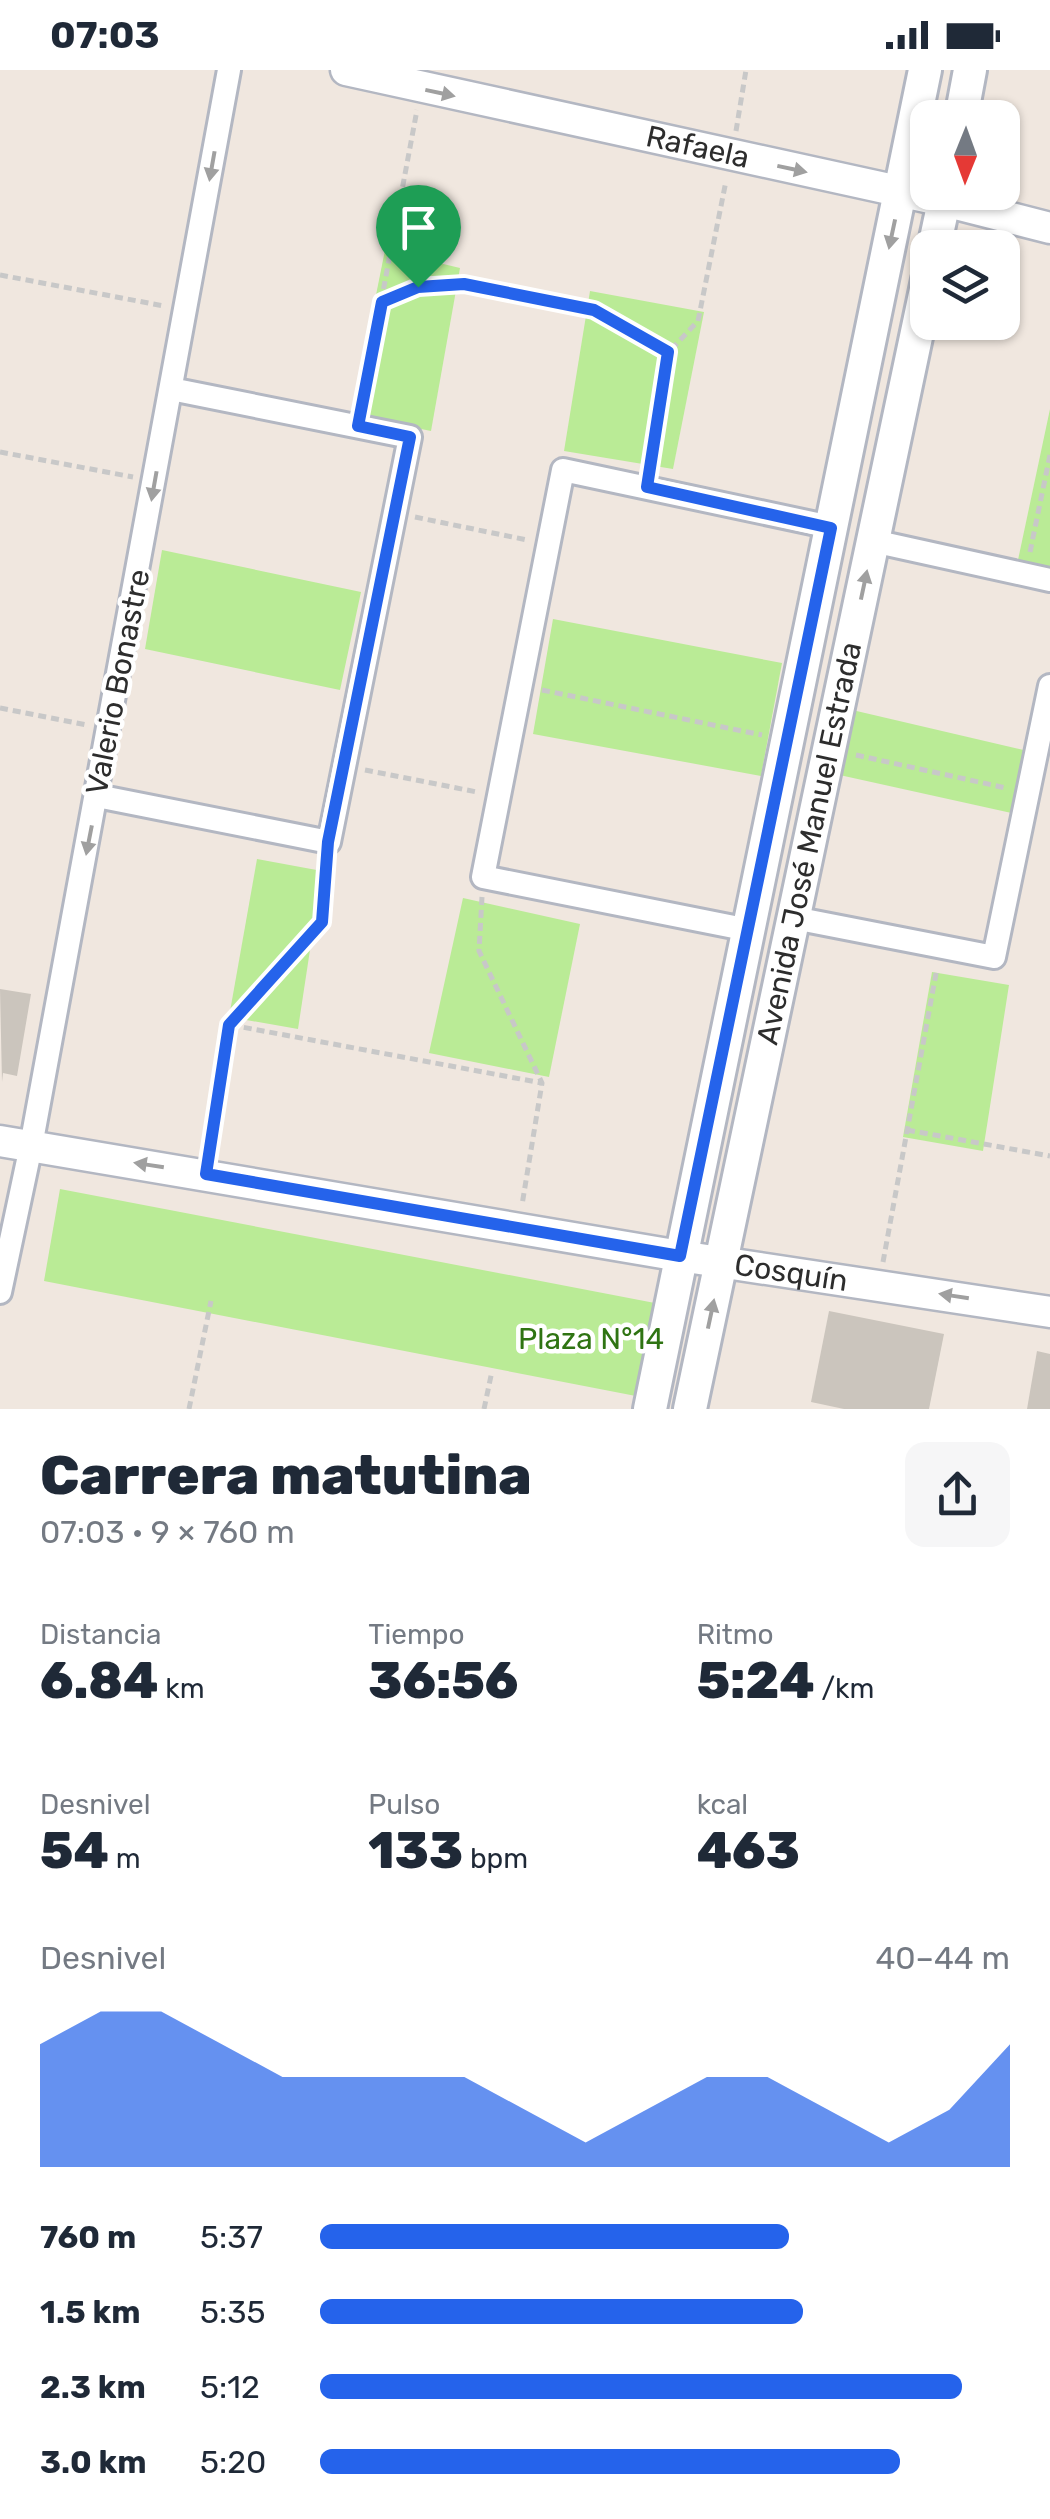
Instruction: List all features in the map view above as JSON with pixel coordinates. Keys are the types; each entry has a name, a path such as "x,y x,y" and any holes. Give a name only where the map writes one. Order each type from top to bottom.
{"main road":[{"name":"Avenida José Manuel Estrada","path":"650,1409 925,70"},
{"path":"964,100 970,70"},
{"name":"Avenida José Manuel Estrada","path":"690,1409 915,340"}],"street":[{"name":"Valerio Bonastre","path":"0,1292 97,796 229,70"},
{"name":"Rafaela","path":"346,70 910,193"},
{"name":"Rafaela","path":"989,210 1050,228"},
{"path":"97,796 328,842 410,437 171,389"},
{"path":"749,930 483,877 563,470 831,528"},
{"path":"873,540 1050,580"},
{"path":"794,918 994,957 1050,686"},
{"name":"Cosquín","path":"0,1141 680,1256 1050,1312"}],"path":[{"path":"647,487 668,352 698,321 746,70"},
{"path":"358,426 421,89"},
{"path":"0,276 187,310"},
{"path":"382,302 418,287 464,284 594,310 668,352"},
{"path":"0,452 155,482"},
{"path":"1026,574 1050,455"},
{"path":"396,512 549,545"},
{"path":"0,708 109,729"},
{"path":"344,766 500,796"},
{"path":"206,1174 229,1025 322,922 328,842"},
{"path":"483,877 480,951 542,1083 518,1228"},
{"path":"879,1284 940,947"},
{"path":"229,1025 542,1083"},
{"path":"907,1130 1050,1156"},
{"path":"190,1409 211,1301"},
{"path":"484,1409 492,1371"}],"green space":[{"path":"385,250 460,268 431,431 352,415"},
{"path":"590,291 704,312 673,469 564,451"},
{"path":"1050,409 1050,568 1018,560"},
{"path":"162,550 361,592 340,690 145,649"},
{"path":"553,619 782,663 761,776 533,734"},
{"path":"848,709 1028,751 1016,814 835,774"},
{"path":"257,859 322,871 298,1029 229,1017"},
{"path":"463,898 580,924 549,1077 429,1053"},
{"path":"932,972 1009,985 983,1151 903,1137"},
{"name":"Plaza N°14","path":"60,1189 660,1304 641,1397 44,1281"}],"building":[{"path":"0,989 31,994 17,1076 3,1073 2,1082"},
{"path":"829,1311 944,1334 929,1409 844,1409 811,1402"},
{"path":"1037,1351 1050,1354 1050,1409 1027,1409"}],"route":[{"path":"464,284 594,310 668,352 647,487 831,528 680,1256 206,1174 229,1025 322,922 328,842 410,437 358,426 382,302 418,287 464,284"}]}
